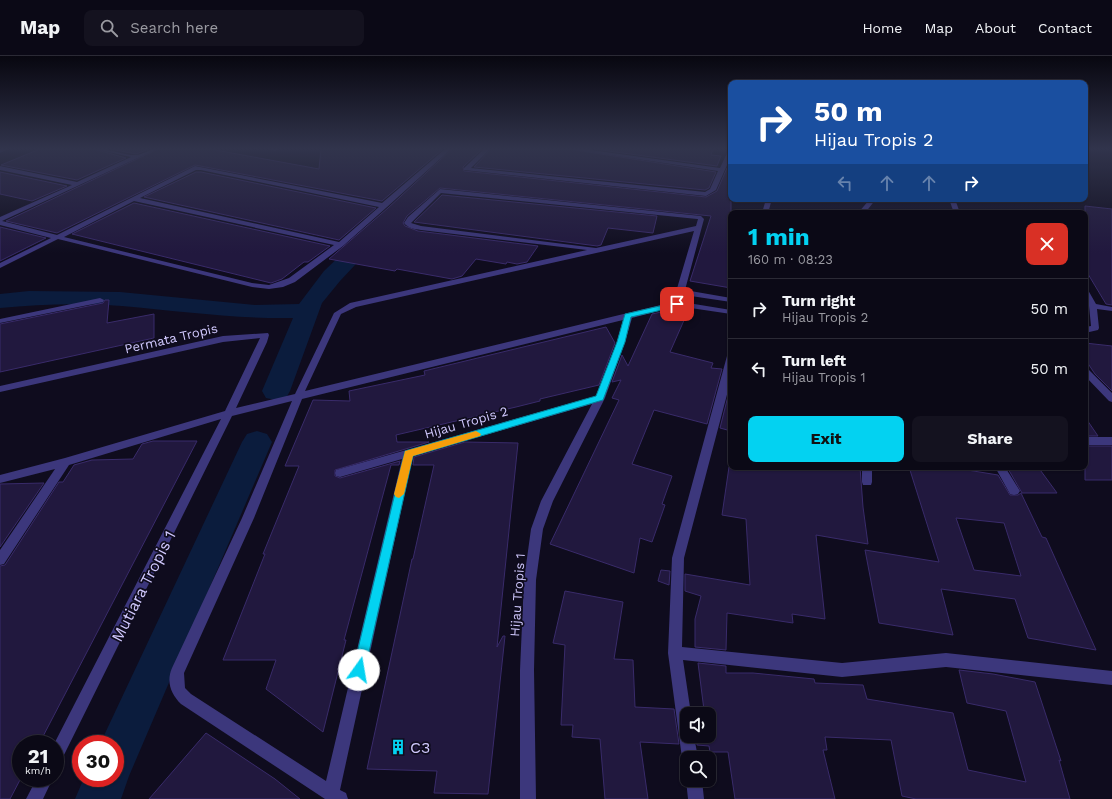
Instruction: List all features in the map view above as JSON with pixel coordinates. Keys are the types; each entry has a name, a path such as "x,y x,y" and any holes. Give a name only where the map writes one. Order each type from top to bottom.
{"street":[{"path":"0,220 78,184"},
{"path":"0,266 163,184"},
{"path":"275,184 385,206"},
{"path":"0,223 252,285 269,287 287,283 340,244 410,184"},
{"path":"607,184 706,194 714,190 717,184"},
{"path":"603,250 498,239 421,228 411,226 408,222 410,218 440,191 697,217 701,219 697,228 677,304"},
{"path":"134,199 340,244"},
{"path":"864,210 871,202"},
{"path":"408,454 335,796 186,699 178,691 178,673 248,518 299,395 338,313 353,305 697,228"},
{"path":"680,292 728,300"},
{"path":"1088,297 1094,306 1095,328 1088,329"},
{"path":"0,321 100,300"},
{"path":"0,479 65,462 230,412 677,304 728,312"},
{"path":"1094,306 1112,309"},
{"name":"Hijau Tropis 1","path":"528,799 527,670 530,580 537,529 547,501 600,398 621,342 628,316"},
{"name":"Permata Tropis","path":"0,389 223,339 265,335 264,342 230,412"},
{"path":"1088,374 1112,399"},
{"path":"683,707 675,653 678,558 728,387"},
{"name":"Hijau Tropis 2","path":"340,474 600,398"},
{"name":"Mutiara Tropis 1","path":"64,741 138,597 230,412"},
{"path":"1088,441 1112,441"},
{"path":"0,560 65,462"},
{"path":"867,470 867,482"},
{"path":"1002,470 1014,491"},
{"path":"675,653 842,670 946,660 1112,678"},
{"path":"34,799 40,787"},
{"path":"695,787 696,799"}],"building":[{"path":"0,184 56,184 67,186 32,201 0,194"},
{"path":"85,184 157,184 57,233 6,221"},
{"path":"172,184 258,184 376,208 339,240 144,197"},
{"path":"292,184 402,184 382,201"},
{"path":"414,184 582,184 706,197 717,191 720,184 728,184 728,202 731,202 731,210 728,210 728,287 690,281 711,216 440,188 407,216 403,223 405,226 418,231 538,246 527,262 517,264 507,262 506,264 476,259 462,276 452,279 397,269 395,271 329,259"},
{"path":"641,184 711,184 709,188 705,190"},
{"path":"442,195 657,216 653,233 608,228 601,245 597,246 414,222"},
{"path":"134,203 330,246 308,262 304,262 282,279 271,283 72,234"},
{"path":"1085,206 1112,209 1112,305 1106,304 1088,274 1088,210 1085,210"},
{"path":"0,227 46,238 0,261"},
{"path":"105,300 109,300 107,323 154,314 154,338 0,372 0,324 103,303"},
{"path":"679,308 689,309 670,352 713,363 711,368 722,369 707,424 654,410 632,464 672,476 662,504 665,505 652,542 640,538 634,573 550,544 619,400 612,398 621,380 612,382 622,355 628,366 652,314"},
{"path":"606,327 615,343 599,385 540,399 540,401 516,407 396,435 397,442 429,442 335,470 335,476 340,478 400,461 399,465 391,465 344,640 346,640 323,732 266,689 276,660 223,660 265,554 263,554 299,466 285,466 313,400 350,401 349,391 425,375 424,371"},
{"path":"1088,343 1112,346 1112,391 1095,374 1088,364"},
{"path":"728,396 728,430 720,428"},
{"path":"1088,421 1098,436 1088,436"},
{"path":"153,441 197,441 44,735 12,735 12,787 16,787 10,799 0,799 0,566 5,565 59,482 63,482 74,465 92,460 133,459 142,444"},
{"path":"465,442 518,443 497,647 503,636 505,636 488,794 434,793 437,771 367,769 412,559 434,465 413,465 414,457"},
{"path":"1088,446 1112,446 1112,480 1085,480 1085,470 1088,470"},
{"path":"729,470 860,470 868,544 816,535 825,619 792,614 793,623 727,613 726,650 695,647 695,619 701,596 685,591 685,574 750,585 746,519 722,515"},
{"path":"910,470 967,470 998,475 1010,495 1018,495 1021,493 1042,537 1046,538 1096,650 1028,638 1015,599 941,589 953,635 879,623 865,550 939,562","holes":["956,518 1004,523 1021,576 974,570"]},
{"path":"1009,470 1040,470 1057,493 1022,493"},
{"path":"44,483 0,547 0,484"},
{"path":"661,570 670,571 669,585 658,581"},
{"path":"565,591 623,602 614,659 633,660 635,707 674,709 679,744 640,742 648,799 605,799 600,739 572,737 573,725 561,725 565,645 553,643"},
{"path":"698,663 726,666 726,673 753,673 814,679 815,683 863,685 867,699 953,713 968,770 1026,782 1006,711 967,703 959,670 993,674 1035,682 1061,761 1059,760 1070,799 916,799 902,796 891,740 825,737 827,750 823,750 835,799 735,799 728,752 710,751 709,746 697,745 697,743 716,743 716,707 704,707"},
{"path":"206,733 275,779 300,799 149,799"}],"waterway":[{"path":"276,391 311,302 332,276 374,234"},
{"path":"0,301 29,298 120,299 255,312 307,311"},
{"path":"124,740 257,442"},
{"path":"98,799 103,787"}],"slow traffic":[{"path":"399,494 408,454 476,434"}],"place":[{"name":"C3","path":"398,747"}],"route":[{"path":"359,670 408,454 600,398 621,342 628,316 677,304"}]}
